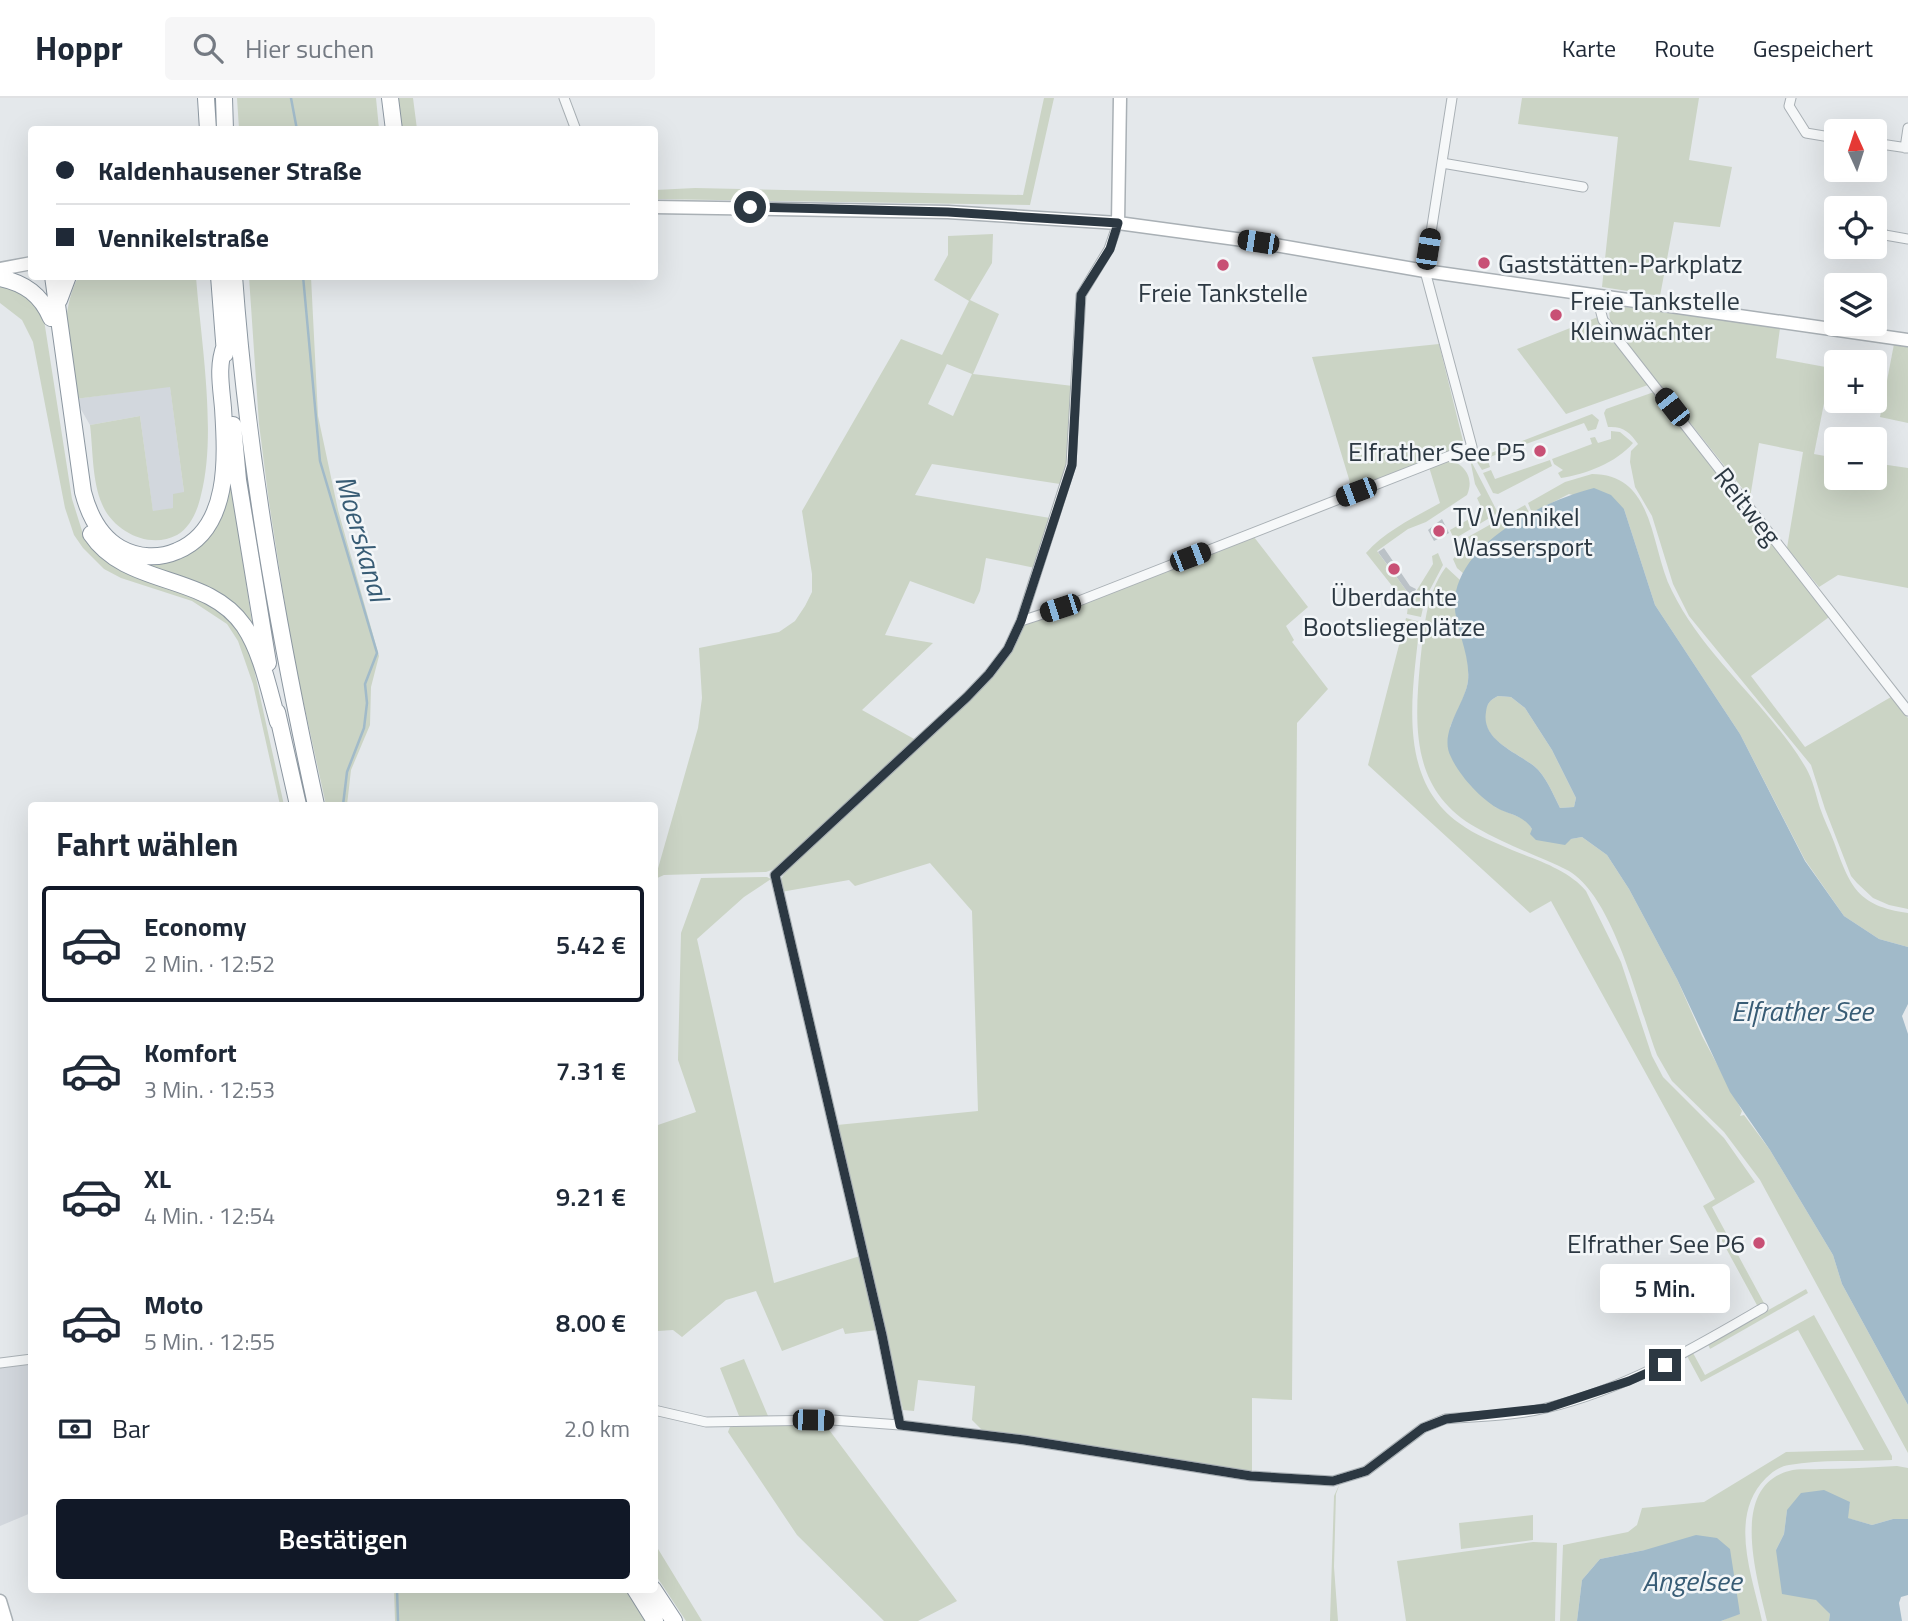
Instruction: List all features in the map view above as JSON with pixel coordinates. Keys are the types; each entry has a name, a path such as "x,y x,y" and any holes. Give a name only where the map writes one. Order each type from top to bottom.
{"highway":[{"path":"206,98 208,126"},
{"path":"225,98 225,126"},
{"path":"383,98 386,126"},
{"path":"390,98 394,126"},
{"path":"0,278 29,289 54,312"},
{"path":"45,280 54,312 85,501 103,534 117,546 135,554 164,555 184,549 200,536 214,515 224,464 218,362 225,345"},
{"path":"53,280 54,312 78,499 90,532 105,552 117,560 210,596 236,616 252,640 278,722 297,802"},
{"path":"54,312 66,280"},
{"path":"219,280 239,480 278,722"},
{"path":"234,280 257,496 287,671 315,802"},
{"path":"638,1593 655,1621"},
{"path":"656,1593 674,1621"}],"main road":[{"path":"1118,223 1120,98"},
{"path":"658,207 948,212 1118,223 1258,242 1425,271 1908,340"},
{"path":"0,269 28,263"},
{"path":"0,1601 6,1621"}],"street":[{"path":"564,98 574,126"},
{"path":"1021,621 1472,447 1425,271 1452,98"},
{"path":"1791,98 1789,106 1806,133 1824,136"},
{"path":"1887,145 1907,148 1908,128"},
{"path":"1441,163 1583,187"},
{"path":"900,1425 885,1347 775,875 989,674 1008,649 1021,621 1072,465 1081,295 1110,249 1118,223"},
{"path":"1887,235 1908,239"},
{"name":"Reitweg","path":"1600,296 1599,305 1603,320 1908,711"},
{"path":"658,1411 706,1422 832,1420 900,1425 1024,1440 1251,1476 1335,1481 1376,1465 1433,1422 1547,1408 1616,1386 1665,1365 1763,1308"},
{"path":"0,1363 28,1360"}],"shaded area":[{"path":"170,386 184,492 174,508 153,512 140,416 90,425 75,399"},
{"path":"28,1361 28,1514 0,1526 0,1366"}],"green space":[{"path":"237,98 376,98 379,126 239,126"},
{"path":"395,98 413,98 417,126 398,126"},
{"path":"1044,98 1054,98 1030,205 658,199 658,190 695,188 1023,195"},
{"path":"1522,98 1699,98 1689,160 1732,167 1720,227 1674,222 1660,296 1602,287 1618,137 1518,124"},
{"path":"993,234 992,263 970,300 999,314 973,374 1073,386 1069,461 1060,484 932,464 915,495 1050,518 1035,568 986,558 980,591 974,604 910,581 885,635 933,643 862,710 916,740 777,868 766,872 664,875 658,878 658,868 698,728 702,698 699,648 779,632 795,621 805,606 812,592 812,574 802,511 901,339 942,355 969,301 934,280 948,255 948,236","holes":["947,364 972,374 953,416 928,404"]},
{"path":"77,280 196,280 208,416 206,471 200,500 193,517 177,535 155,540 133,535 114,522 102,504 96,485 90,425 140,416 153,511 173,508 173,494 184,492 170,387 75,399 66,337 72,293"},
{"path":"249,280 311,280 318,416 338,510 379,656 371,687 370,725 351,770 347,802 325,802 292,650 259,424"},
{"path":"0,285 26,297 44,320 72,499 83,534 96,552 115,567 217,608 242,635 252,660 283,802 279,802 253,684 238,641 227,624 192,601 121,578 104,569 74,535 65,508 33,342 22,320 0,303"},
{"path":"1618,306 1780,328 1776,358 1824,367 1824,403 1814,454 1824,456 1824,490 1887,490 1887,465 1908,468 1908,588 1838,575 1819,587 1787,548 1803,452 1759,443 1750,498 1610,322 1609,311"},
{"path":"1598,317 1648,385 1566,414 1517,349"},
{"path":"1439,344 1464,445 1352,489 1312,357"},
{"path":"1894,344 1908,347 1908,423 1880,417 1881,413 1887,413 1887,380"},
{"path":"1654,392 1829,617 1751,676 1805,747 1891,697 1908,718 1908,909 1873,898 1851,876 1811,765 1689,616 1673,584 1652,516 1635,487 1630,462 1631,451 1638,444 1626,431 1608,427 1604,413 1606,409"},
{"path":"1592,414 1599,420 1596,429 1588,431 1584,423 1487,458 1490,467 1482,470 1475,459"},
{"path":"1611,431 1620,432 1633,443 1600,466 1561,478 1558,473 1563,470 1554,464 1552,459 1592,444 1590,438 1595,437 1598,443 1611,439"},
{"path":"1446,459 1463,467 1469,477 1467,495 1426,522 1408,529 1377,551 1412,598 1433,564 1432,556 1438,553 1443,565 1425,599 1421,617 1407,614 1408,606 1366,553 1391,531 1440,503 1429,467"},
{"path":"1470,459 1498,513 1454,539 1450,530 1483,511 1477,498 1481,495 1475,484"},
{"path":"1550,460 1552,466 1498,494 1493,493 1483,473 1491,470 1495,479"},
{"path":"228,461 254,636 243,619 131,565 129,556 200,540"},
{"path":"1592,474 1613,477 1628,486 1640,500 1648,517 1665,574 1686,615 1719,660 1774,723 1806,768 1851,882 1866,899 1877,905 1908,913 1908,947 1879,939 1844,916 1805,860 1740,734 1655,605 1624,509 1569,494 1532,513 1528,503 1565,482"},
{"path":"1525,505 1530,514 1493,540 1464,574 1457,568 1453,559 1470,541 1468,537"},
{"path":"1254,537 1308,607 1286,626 1294,640 1292,642 1328,689 1297,723 1292,1400 1252,1398 1252,1472 982,1430 972,1420 975,1386 918,1380 914,1411 903,1410 837,1125 978,1111 972,911 930,863 855,886 849,880 781,892 781,879 789,866 992,677 1023,623"},
{"path":"1446,567 1460,580 1457,607 1468,668 1465,693 1450,727 1495,807 1526,820 1532,829 1571,839 1582,837 1607,855 1629,889 1742,1111 1740,1116 1744,1115 1770,1150 1833,1255 1842,1284 1908,1405 1908,1453 1760,1180 1724,1132 1672,1081 1657,1055 1612,928 1585,885 1569,871 1477,828 1456,813 1440,796 1429,777 1418,735 1418,688 1424,626 1434,589"},
{"path":"1406,618 1420,622 1412,703 1417,757 1425,782 1439,804 1459,823 1478,835 1562,871 1586,891 1621,962 1652,1056 1663,1077 1724,1138 1755,1182 1712,1207 1764,1303 1758,1307 1703,1206 1715,1199 1551,901 1530,913 1368,765"},
{"path":"1498,696 1511,697 1525,708 1552,750 1576,798 1574,807 1560,808 1538,770 1501,744 1488,730 1485,712 1489,702"},
{"path":"701,878 771,879 744,897 697,939 774,1283 860,1256 877,1330 845,1334 843,1328 782,1351 756,1291 726,1300 682,1337 673,1330 658,1331 658,1125 696,1112 678,1060 681,933"},
{"path":"1806,1289 1808,1293 1710,1349 1708,1344"},
{"path":"1814,1315 1892,1460 1802,1463 1780,1468 1766,1478 1755,1493 1745,1528 1749,1566 1762,1621 1721,1621 1740,1613 1645,1550 1600,1559 1582,1580 1577,1621 1560,1621 1563,1545 1628,1532 1637,1525 1642,1508 1704,1502 1786,1452 1864,1450 1798,1330 1701,1382 1687,1356 1693,1353 1705,1375"},
{"path":"744,1359 768,1416 739,1416 720,1368"},
{"path":"824,1423 957,1601 918,1621 884,1621 797,1535 728,1432 731,1424"},
{"path":"1897,1466 1908,1468 1908,1519 1893,1519 1872,1525 1847,1518 1850,1502 1787,1510 1784,1534 1776,1550 1830,1614 1829,1621 1767,1621 1758,1583 1752,1537 1753,1515 1759,1495 1770,1480 1797,1470"},
{"path":"1340,1483 1336,1494 1334,1567 1338,1621 1330,1621 1334,1496"},
{"path":"1533,1515 1533,1540 1461,1549 1459,1523"},
{"path":"1533,1542 1557,1543 1555,1621 1406,1621 1397,1561"},
{"path":"658,1549 702,1621 686,1621 658,1579"},
{"path":"394,1593 630,1593 648,1621 395,1621"}],"water":[{"name":"Elfrather See","path":"1594,488 1611,495 1624,509 1655,605 1740,734 1805,861 1844,916 1879,939 1908,947 1908,1004 1902,1016 1908,1034 1908,1405 1842,1284 1833,1255 1770,1150 1730,1092 1677,979 1629,889 1607,855 1582,837 1571,839 1565,845 1536,840 1530,834 1532,829 1525,821 1490,804 1477,792 1451,757 1448,748 1450,728 1468,681 1467,659 1455,608 1461,577 1473,558 1489,541 1509,526 1574,494","holes":["1498,696 1511,697 1525,708 1552,750 1576,798 1574,807 1560,808 1538,770 1501,744 1489,730 1486,722 1489,702"]},
{"path":"1824,1490 1850,1502 1848,1518 1872,1525 1893,1519 1908,1519 1908,1595 1901,1597 1899,1603 1902,1621 1829,1621 1830,1614 1816,1600 1782,1594 1776,1550 1784,1534 1787,1510 1801,1493"},
{"name":"Angelsee","path":"1696,1535 1717,1538 1730,1549 1740,1614 1721,1621 1577,1621 1582,1580 1600,1559 1645,1550"}],"building":[{"name":"TV Vennikel Wassersport","path":"1442,519 1449,533 1434,541 1428,530"},
{"name":"Überdachte Bootsliegeplätze","path":"1384,548 1410,586 1416,589 1412,598 1378,552"}],"waterway":[{"name":"Moerskanal","path":"291,98 296,126"},
{"name":"Moerskanal","path":"303,280 320,461 377,653 365,684 367,703 364,728 347,772 343,802"},
{"name":"Moerskanal","path":"397,1593 398,1621"}],"place":[{"name":"Gaststätten-Parkplatz","path":"1484,263"},
{"name":"Freie Tankstelle","path":"1223,265"},
{"name":"Freie Tankstelle Kleinwächter","path":"1556,315"},
{"name":"Elfrather See P5","path":"1540,451"},
{"name":"TV Vennikel Wassersport","path":"1439,531"},
{"name":"Überdachte Bootsliegeplätze","path":"1394,569"},
{"name":"Elfrather See P6","path":"1759,1243"}],"route":[{"path":"750,207 948,212 1118,223 1110,249 1081,295 1072,465 1021,621 1008,649 967,697 775,875 882,1335 900,1425 1024,1440 1251,1476 1333,1481 1366,1471 1433,1422 1547,1408 1629,1381 1665,1365"}]}
